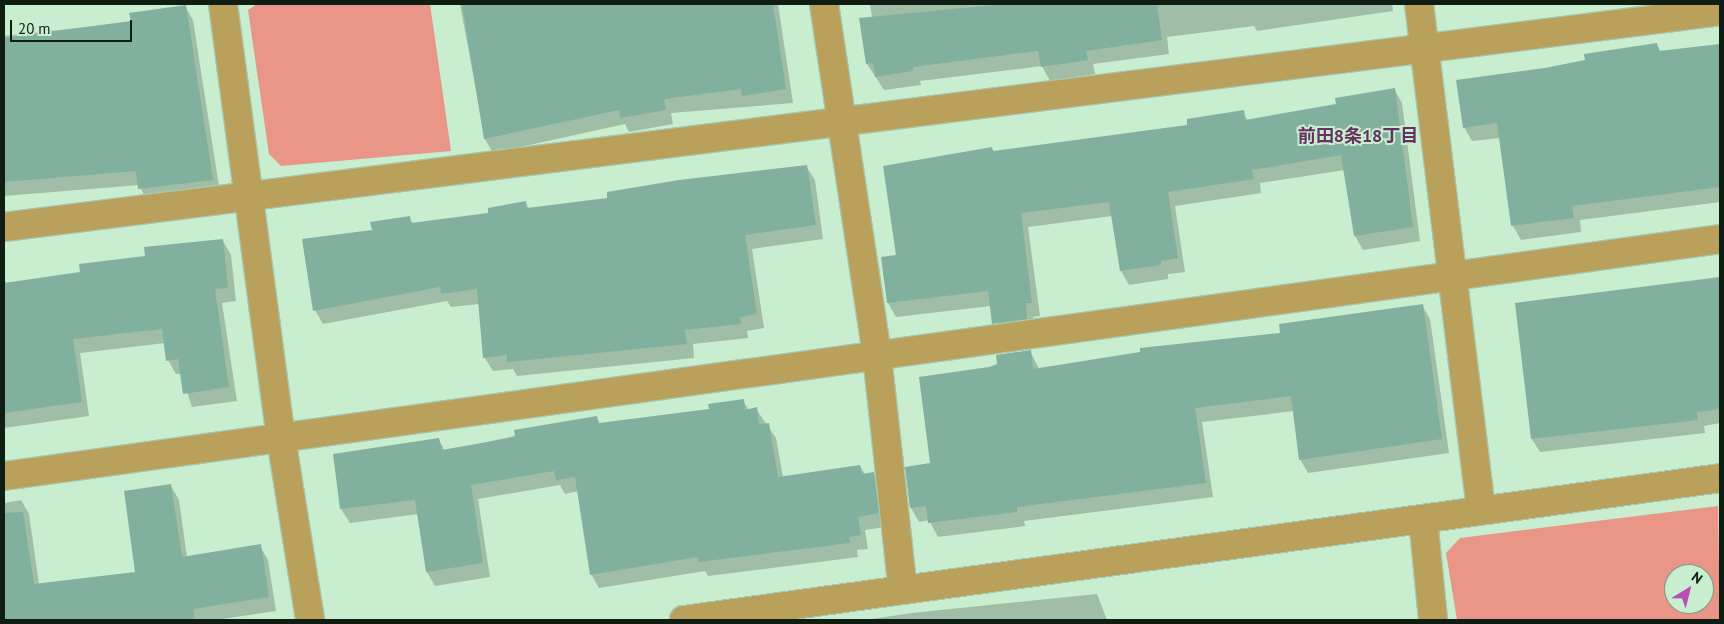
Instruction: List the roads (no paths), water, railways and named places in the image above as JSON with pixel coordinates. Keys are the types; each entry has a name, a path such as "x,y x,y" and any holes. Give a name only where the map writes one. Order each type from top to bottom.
{"street":[{"path":"223,4 281,438 310,620"},
{"path":"824,4 840,122 877,356 903,590"},
{"path":"1419,4 1454,277 1481,510"},
{"path":"4,227 1720,11"},
{"path":"4,476 1720,240"},
{"path":"684,620 1720,478"},
{"path":"1424,519 1434,620"}],"district":[{"name":"前田8条18丁目","path":"1358,136"}]}
